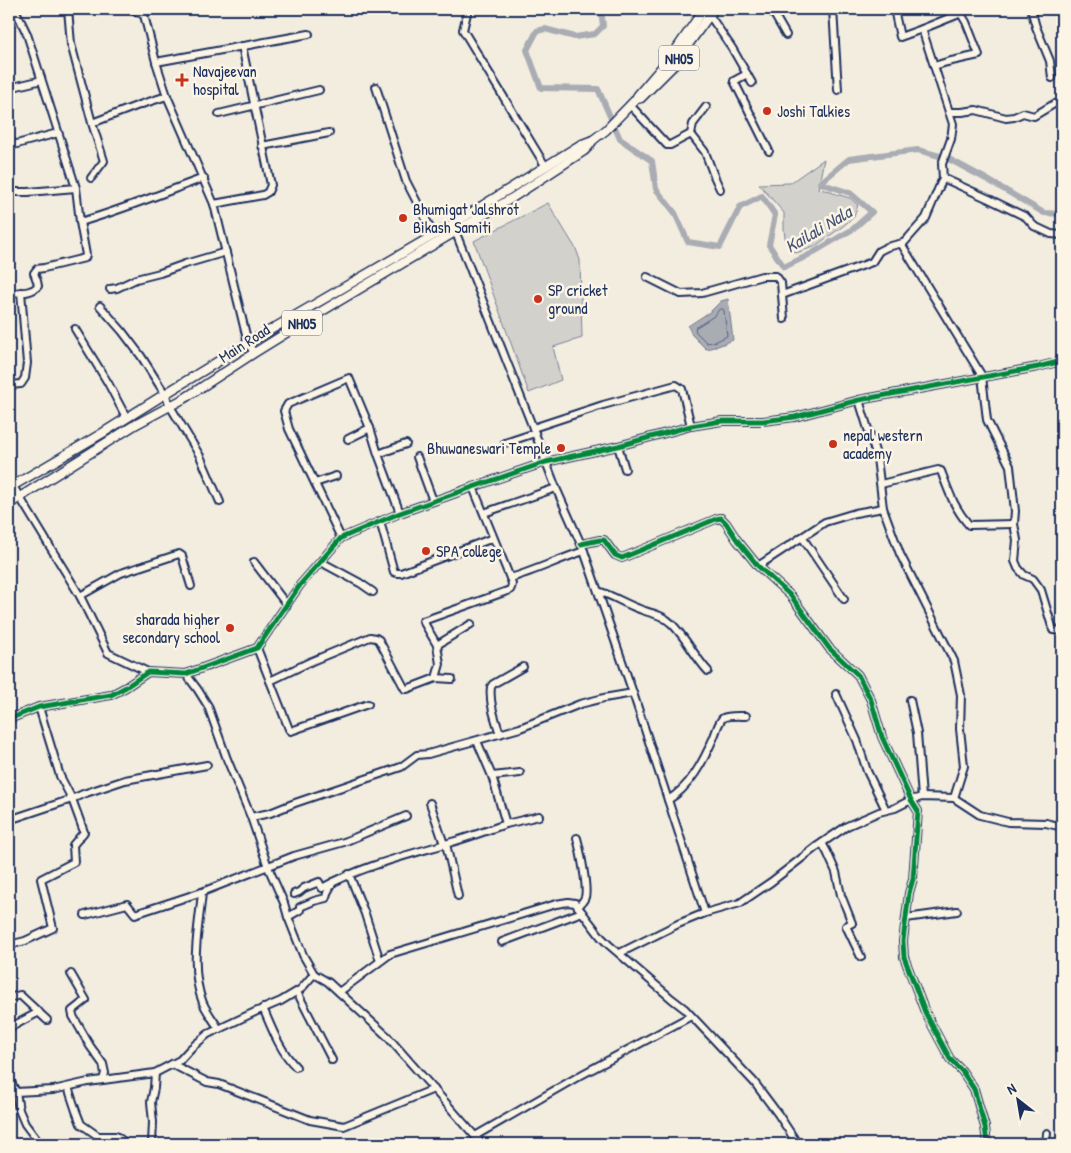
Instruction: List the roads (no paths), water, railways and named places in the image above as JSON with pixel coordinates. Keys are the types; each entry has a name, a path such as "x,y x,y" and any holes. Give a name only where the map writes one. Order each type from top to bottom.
{"main road":[{"name":"NH05","path":"631,104 673,54 704,9"},
{"name":"NH05","path":"631,104 641,98 672,67 714,9"},
{"name":"Main Road","path":"9,504 106,443 185,398 341,294 376,268 434,235 454,228 580,145 593,140 606,130 631,104"},
{"name":"Main Road","path":"11,487 248,343 341,294 454,228 512,198 584,150 593,140"},
{"path":"101,434 106,443"}],"street":[{"path":"9,293 35,290 38,286 34,273 37,269 85,258 86,255 76,188 27,34 15,9"},
{"path":"68,9 71,44 104,161 91,178"},
{"path":"130,9 144,12 156,62 167,96 214,204 248,343 254,352"},
{"path":"468,9 463,30 546,167"},
{"path":"771,9 786,35"},
{"path":"833,9 838,90"},
{"path":"894,9 900,37 959,14 958,9"},
{"path":"934,66 979,55 966,22 958,9"},
{"path":"1031,9 1050,61 1052,78"},
{"path":"710,16 732,48 752,83"},
{"path":"782,295 872,262 879,251 887,247 903,244 926,218 943,178 942,164 951,139 953,124 922,29"},
{"path":"156,62 309,34"},
{"path":"214,204 263,196 268,192 271,185 242,46"},
{"path":"747,74 734,81 768,151"},
{"path":"9,88 38,81 41,78"},
{"path":"376,87 406,181 434,235"},
{"path":"219,114 319,90"},
{"path":"92,123 139,104 167,96"},
{"path":"631,104 667,145 691,134"},
{"path":"949,112 976,110 1006,118 1023,113 1034,116 1054,104"},
{"path":"706,107 692,124 691,134 705,152 720,189"},
{"path":"262,146 329,132"},
{"path":"9,137 12,144 58,133"},
{"path":"80,222 124,209 148,198 204,178"},
{"path":"943,178 1026,217 1034,226 1051,234 1062,235"},
{"path":"9,192 76,188"},
{"path":"454,228 556,488 582,547 633,693 705,913"},
{"path":"903,244 982,376 987,420 1010,466 1016,511 1014,524 1017,540 1015,561 1024,575 1032,579 1041,590 1053,630 1062,631"},
{"path":"110,289 226,252"},
{"path":"647,277 681,294 702,293 762,276 776,276 780,283 784,319"},
{"path":"9,385 21,384 25,378 27,363 21,292"},
{"path":"100,306 141,356 200,456 220,502"},
{"path":"75,329 126,417"},
{"path":"11,487 21,497 80,596 108,653 148,672 186,674 257,648 300,585 341,538 433,501 546,462 618,446 691,426 722,421 762,421 795,417 859,400 1062,361"},
{"path":"341,538 289,429 284,411 288,404 349,378 370,428 400,513"},
{"path":"506,443 534,430 603,405 676,385 682,389 691,426"},
{"path":"859,400 877,458 883,508 900,554 954,661 961,695 960,729 964,766 954,798"},
{"path":"348,439 370,428"},
{"path":"378,454 406,444"},
{"path":"618,446 625,469"},
{"path":"417,457 433,501"},
{"path":"881,484 938,470 942,471 952,500 960,514 970,525 1014,524"},
{"path":"315,483 336,476"},
{"path":"436,678 440,664 437,645 420,622 510,590 512,587 512,582 473,487"},
{"path":"484,513 556,488"},
{"path":"758,566 824,522 855,513 883,508"},
{"path":"510,578 525,574 600,540 604,540 615,555 622,558 720,518 726,523 758,566 791,596 829,648 858,674 871,700 882,737 918,811 913,879 903,941 904,956 925,1012 950,1059 962,1071 974,1089 985,1128 987,1144"},
{"path":"380,521 394,572 397,573 493,538"},
{"path":"802,537 844,599"},
{"path":"80,596 121,573 179,554 182,556 191,586"},
{"path":"254,562 287,605"},
{"path":"321,562 360,583 372,592"},
{"path":"598,591 640,610 659,614 672,624 699,662 708,671"},
{"path":"437,645 471,624"},
{"path":"270,680 370,637 379,640 405,689 436,678 452,679"},
{"path":"257,648 291,732 368,704"},
{"path":"500,734 491,699 491,686 523,667"},
{"path":"9,719 39,707 111,694 126,687 148,672"},
{"path":"186,674 208,706 251,817 268,867 284,903 303,955 314,974 328,982 387,1036 482,1144"},
{"path":"251,817 270,813 401,767 417,755 428,754 520,728 580,704 633,693"},
{"path":"836,694 857,740 867,771 886,810"},
{"path":"910,700 917,733 922,797"},
{"path":"9,945 25,941 53,928 41,879 74,862 73,845 84,832 72,799 60,776 39,707"},
{"path":"668,800 689,783 705,757 720,721 726,717 746,716"},
{"path":"478,740 492,776 506,824"},
{"path":"9,820 125,780 207,765"},
{"path":"492,776 520,774"},
{"path":"620,953 678,924 705,913 740,903 772,882 847,826 879,812 896,808 911,800 922,797 954,798 980,815 1008,822 1046,823 1060,827 1062,816"},
{"path":"430,803 445,844 458,896"},
{"path":"85,915 127,904 135,914 202,892 294,856 344,842 406,816"},
{"path":"294,894 319,882 322,888 349,874 387,860 538,816"},
{"path":"502,942 580,910 585,898 586,886 577,838"},
{"path":"822,843 836,872 841,895 852,923 846,926 861,957"},
{"path":"349,874 365,914 380,961"},
{"path":"288,917 300,910 300,908 314,901 326,898 333,882"},
{"path":"202,892 195,962 199,990 204,1004 219,1029"},
{"path":"339,992 390,954 556,904 575,903 602,937 685,1010 754,1082 778,1114 796,1144"},
{"path":"906,918 957,911"},
{"path":"71,974 86,1000 72,1010 73,1016 103,1064 105,1074 103,1080"},
{"path":"16,1092 53,1090 103,1080 155,1073 180,1060 208,1034 281,1001 302,989 314,974"},
{"path":"297,992 332,1060"},
{"path":"9,998 20,996 48,1020"},
{"path":"263,1008 276,1038 296,1067"},
{"path":"9,1030 11,1027 39,1012"},
{"path":"475,1136 691,1016"},
{"path":"172,1064 207,1082 220,1084 310,1120 344,1126 434,1089"},
{"path":"152,1144 153,1122 151,1102 155,1073"},
{"path":"9,1078 16,1092 19,1110 25,1124 40,1144"},
{"path":"68,1087 81,1124 98,1136 116,1136 123,1141"},
{"path":"1046,1144 1048,1133"}],"water":[{"path":"728,299 733,340 706,349 692,335 688,326 711,311 721,301"}],"waterway":[{"name":"Kailali Nala","path":"601,9 603,26 595,34 575,37 545,29 537,31 527,50 541,88 598,89 620,139 652,161 656,189 675,213 688,242 720,247 740,207 762,196 775,215 769,245 784,267 809,255 853,229 872,212 850,193 820,183 849,159 918,150 947,158 1044,213 1062,214"}],"place":[{"name":"Navajeevan hospital","path":"182,80"},
{"name":"Joshi Talkies","path":"767,111"},
{"name":"Bhumigat Jalshrot Bikash Samiti","path":"403,218"},
{"name":"SP cricket ground","path":"538,299"},
{"name":"nepal western academy","path":"833,444"},
{"name":"Bhuwaneswari Temple","path":"561,448"},
{"name":"SPA college","path":"426,551"},
{"name":"sharada higher secondary school","path":"230,628"}]}
